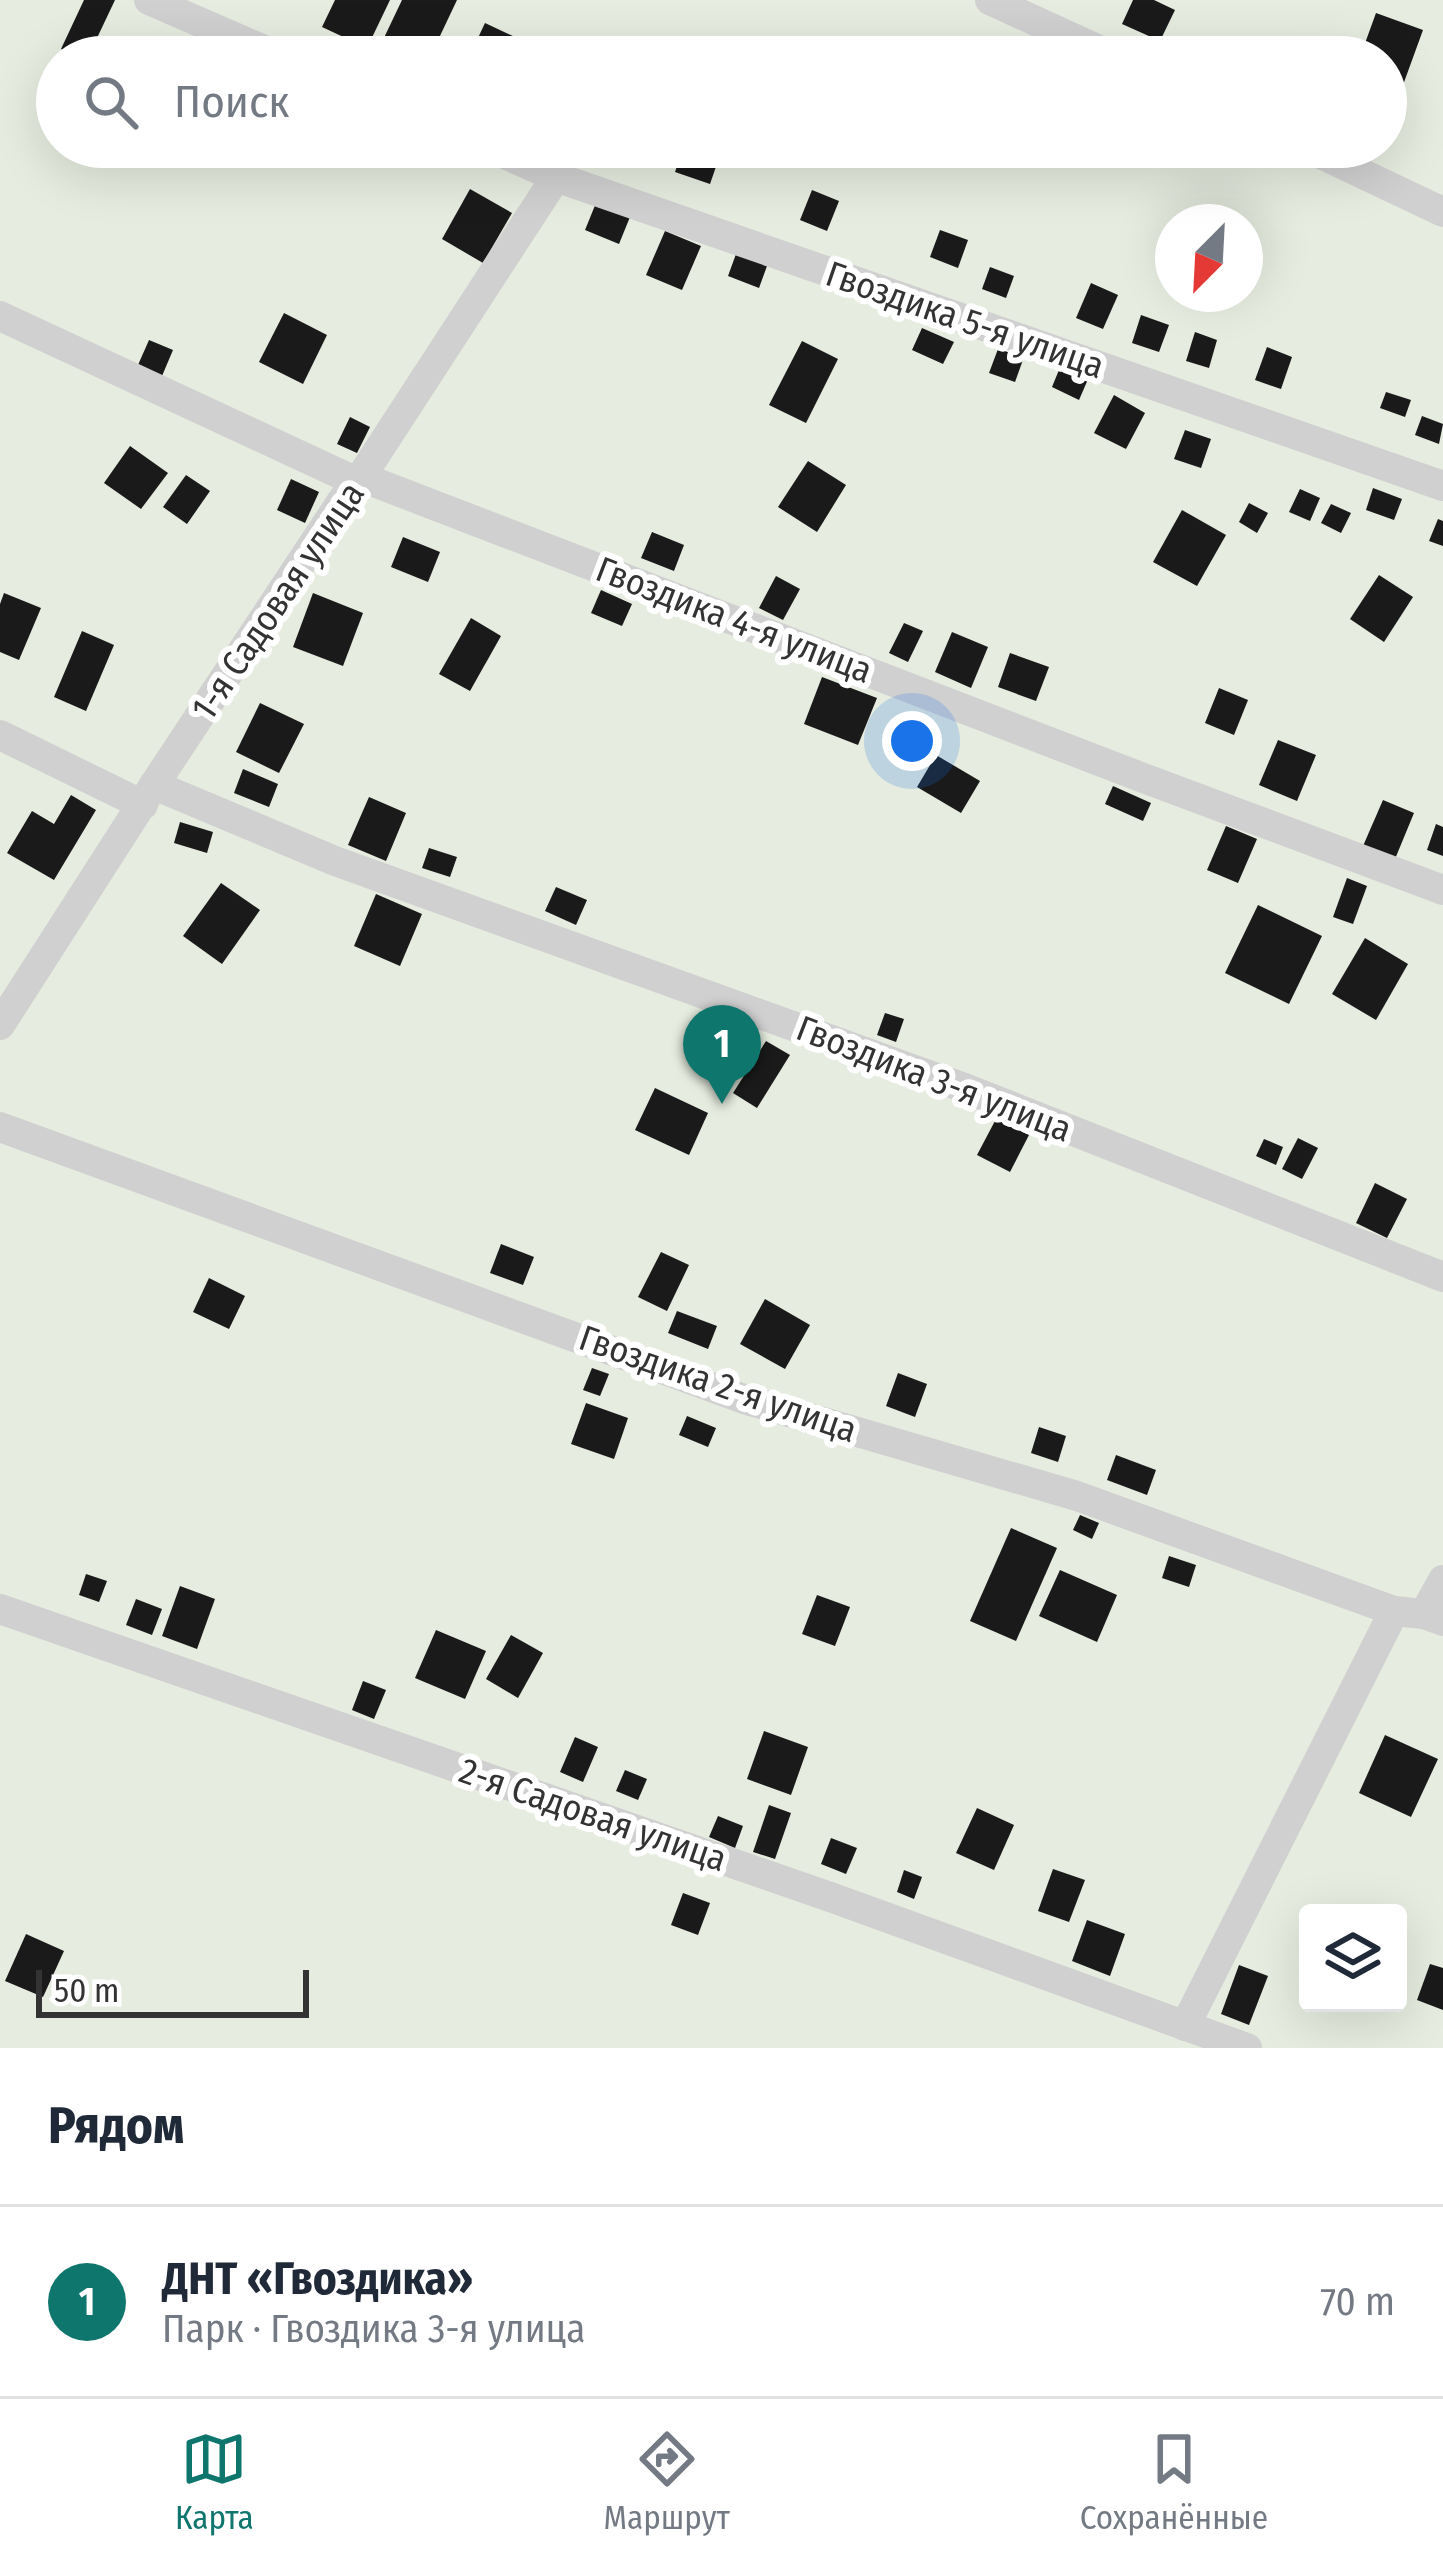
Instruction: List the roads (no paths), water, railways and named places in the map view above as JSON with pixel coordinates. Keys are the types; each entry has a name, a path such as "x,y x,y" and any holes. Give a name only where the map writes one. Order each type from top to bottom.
{"street":[{"path":"149,0 232,36"},
{"path":"990,0 1068,36"},
{"name":"Гвоздика 5-я улица","path":"536,168 1443,486"},
{"path":"1350,168 1443,212"},
{"name":"1-я Садовая улица","path":"0,1025 556,177"},
{"name":"Гвоздика 4-я улица","path":"0,316 358,479 1443,890"},
{"name":"Гвоздика 3-я улица","path":"0,735 148,795 962,1087 1443,1277"},
{"name":"Гвоздика 2-я улица","path":"0,1127 744,1399 1077,1496 1420,1615"},
{"path":"1185,2026 1443,1580"},
{"name":"2-я Садовая улица","path":"0,1609 832,1898 1247,2048"}],"place":[{"name":"ДНТ «Гвоздика»","path":"722,1104"}]}
